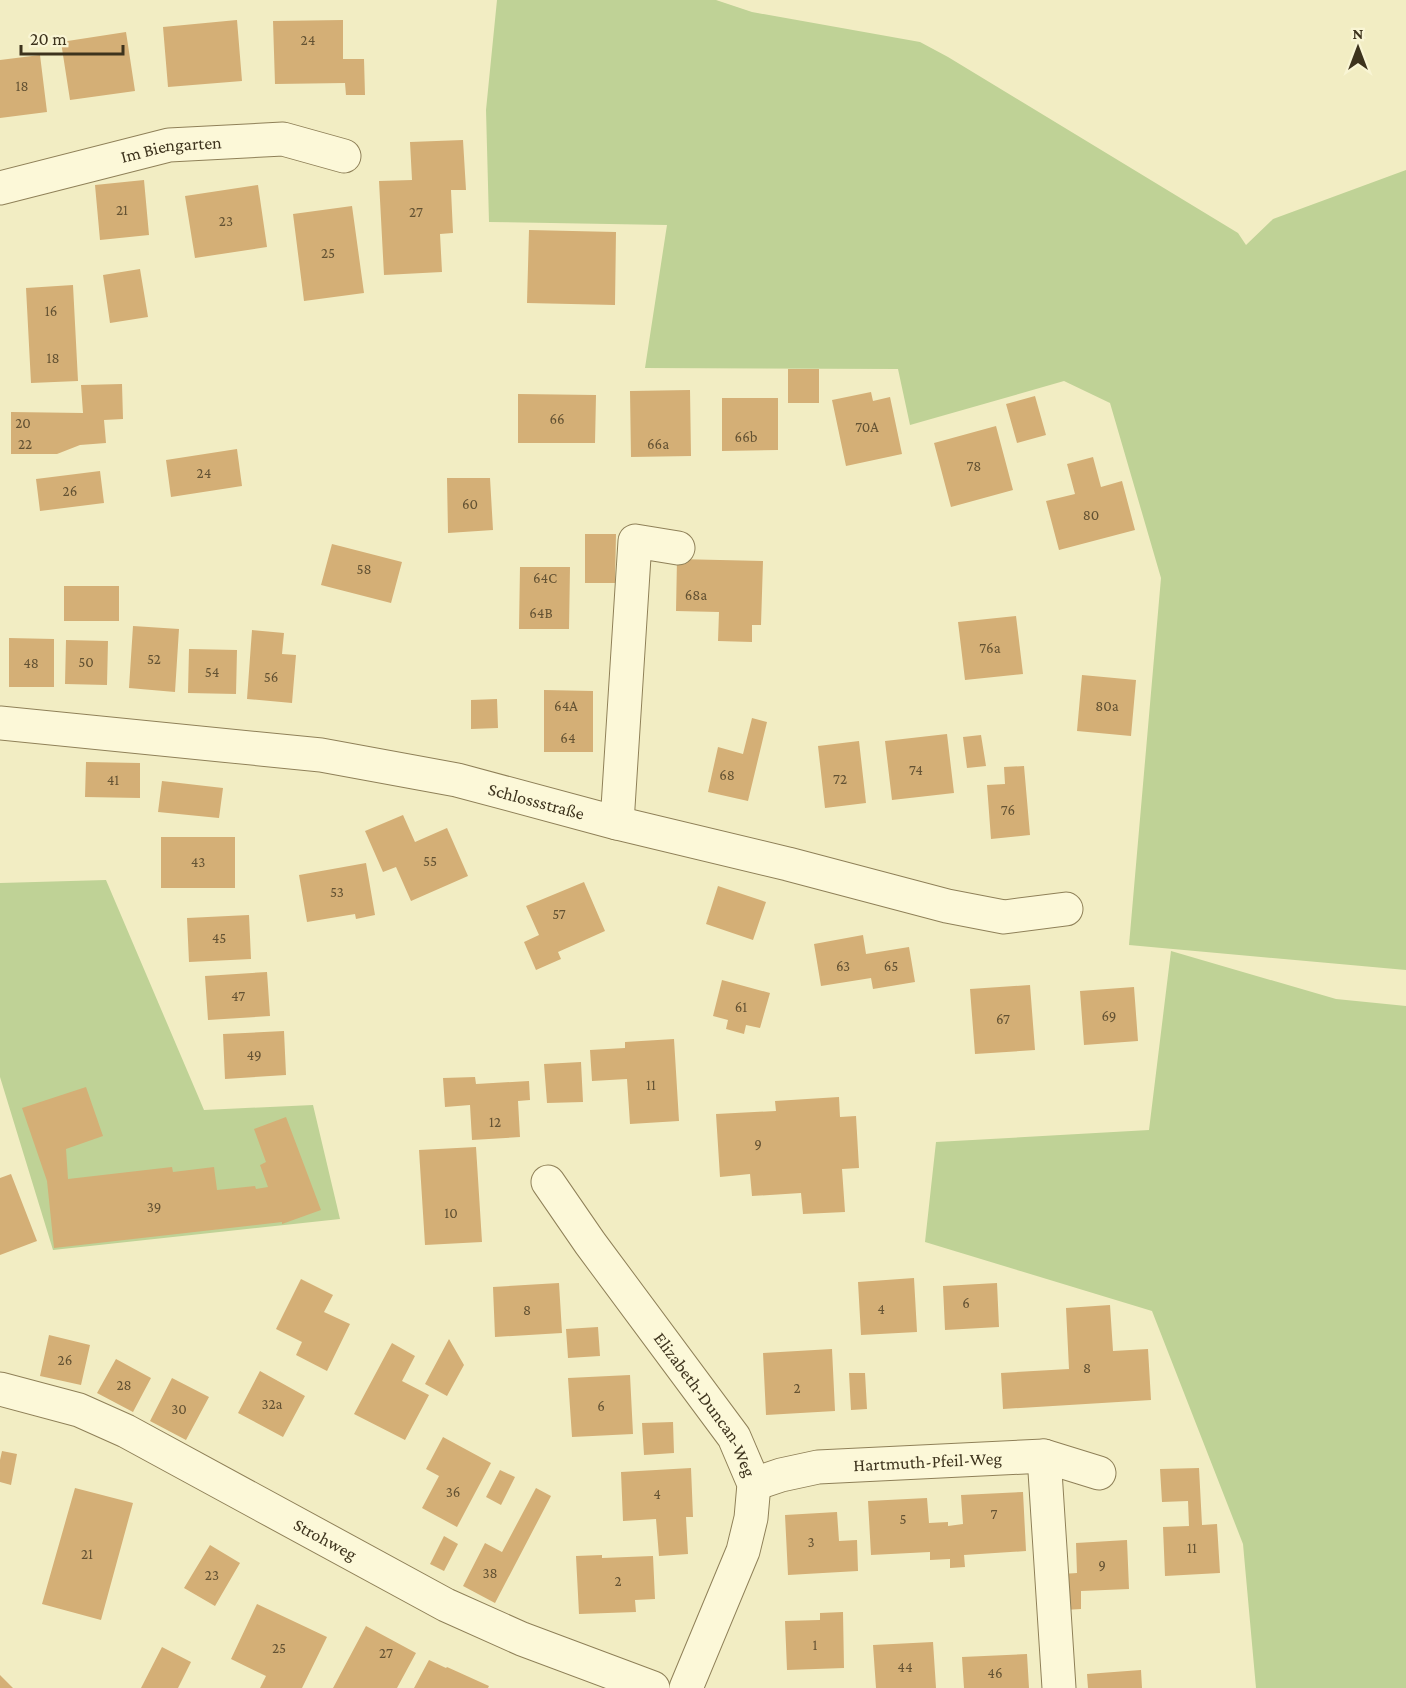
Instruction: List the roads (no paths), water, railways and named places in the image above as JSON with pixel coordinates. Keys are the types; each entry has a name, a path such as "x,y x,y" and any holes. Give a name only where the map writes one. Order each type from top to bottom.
{"street":[{"name":"Im Biengarten","path":"0,188 169,145 283,139 344,156"},
{"path":"617,823 635,541 678,548"},
{"name":"Schlossstraße","path":"0,723 321,755 457,780 946,906 1004,916 1066,909"},
{"name":"Elizabeth-Duncan-Weg","path":"548,1182 590,1244 734,1437 754,1484 751,1518 743,1551 686,1688"},
{"name":"Strohweg","path":"0,1389 79,1410 126,1431 446,1605 522,1639 653,1688"},
{"path":"1044,1456 1059,1688"},
{"name":"Hartmuth-Pfeil-Weg","path":"754,1484 818,1467 1044,1456 1099,1473"}]}
